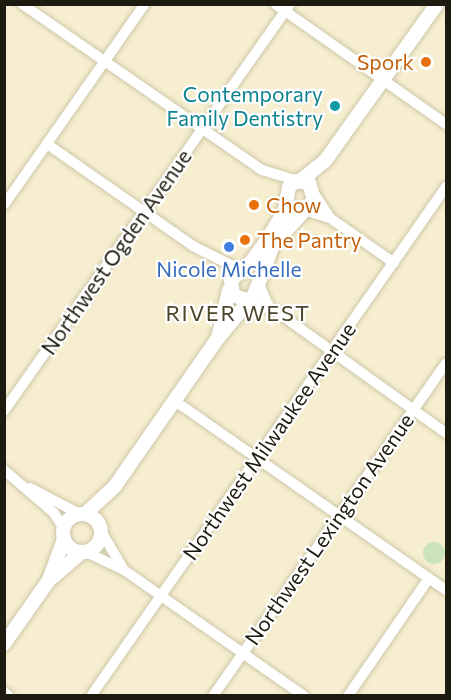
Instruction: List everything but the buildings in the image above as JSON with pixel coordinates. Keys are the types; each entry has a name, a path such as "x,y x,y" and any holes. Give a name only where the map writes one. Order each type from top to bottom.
{"main road":[{"path":"49,580 64,534 115,486 260,281 273,245 314,193 326,161 433,7"},
{"path":"218,338 229,287 243,270 298,181 326,161"},
{"path":"298,181 314,193"},
{"path":"229,287 246,300"},
{"path":"4,644 49,580 99,543 101,528 115,486"},
{"path":"83,514 101,528"},
{"path":"64,534 84,552"}],"street":[{"path":"22,4 274,175 298,181"},
{"path":"4,205 145,4"},
{"path":"276,4 288,8 383,80 447,124"},
{"name":"Northwest Ogden Avenue","path":"4,411 288,8"},
{"path":"47,144 217,261 243,270"},
{"path":"274,175 286,198"},
{"name":"Northwest Milwaukee Avenue","path":"91,696 447,187"},
{"path":"314,193 330,218"},
{"path":"302,210 330,218 394,263"},
{"path":"217,261 229,287"},
{"path":"260,281 269,307"},
{"path":"246,300 269,307 447,433"},
{"name":"Northwest Lexington Avenue","path":"213,696 447,363"},
{"path":"175,401 447,590"},
{"path":"4,470 25,485 83,514"},
{"path":"25,485 64,534"},
{"path":"101,528 123,570"},
{"path":"84,552 123,570 304,696"},
{"path":"348,696 429,578"},
{"path":"4,692 9,696"}],"green space":[{"path":"434,542 442,545 445,553 442,561 434,564 426,561 423,553 426,545"}],"place":[{"name":"Spork","path":"426,62"},
{"name":"Contemporary Family Dentistry","path":"335,106"},
{"name":"Chow","path":"254,205"},
{"name":"The Pantry","path":"245,240"},
{"name":"Nicole Michelle","path":"229,247"}],"district":[{"name":"RIVER WEST","path":"238,313"}]}
